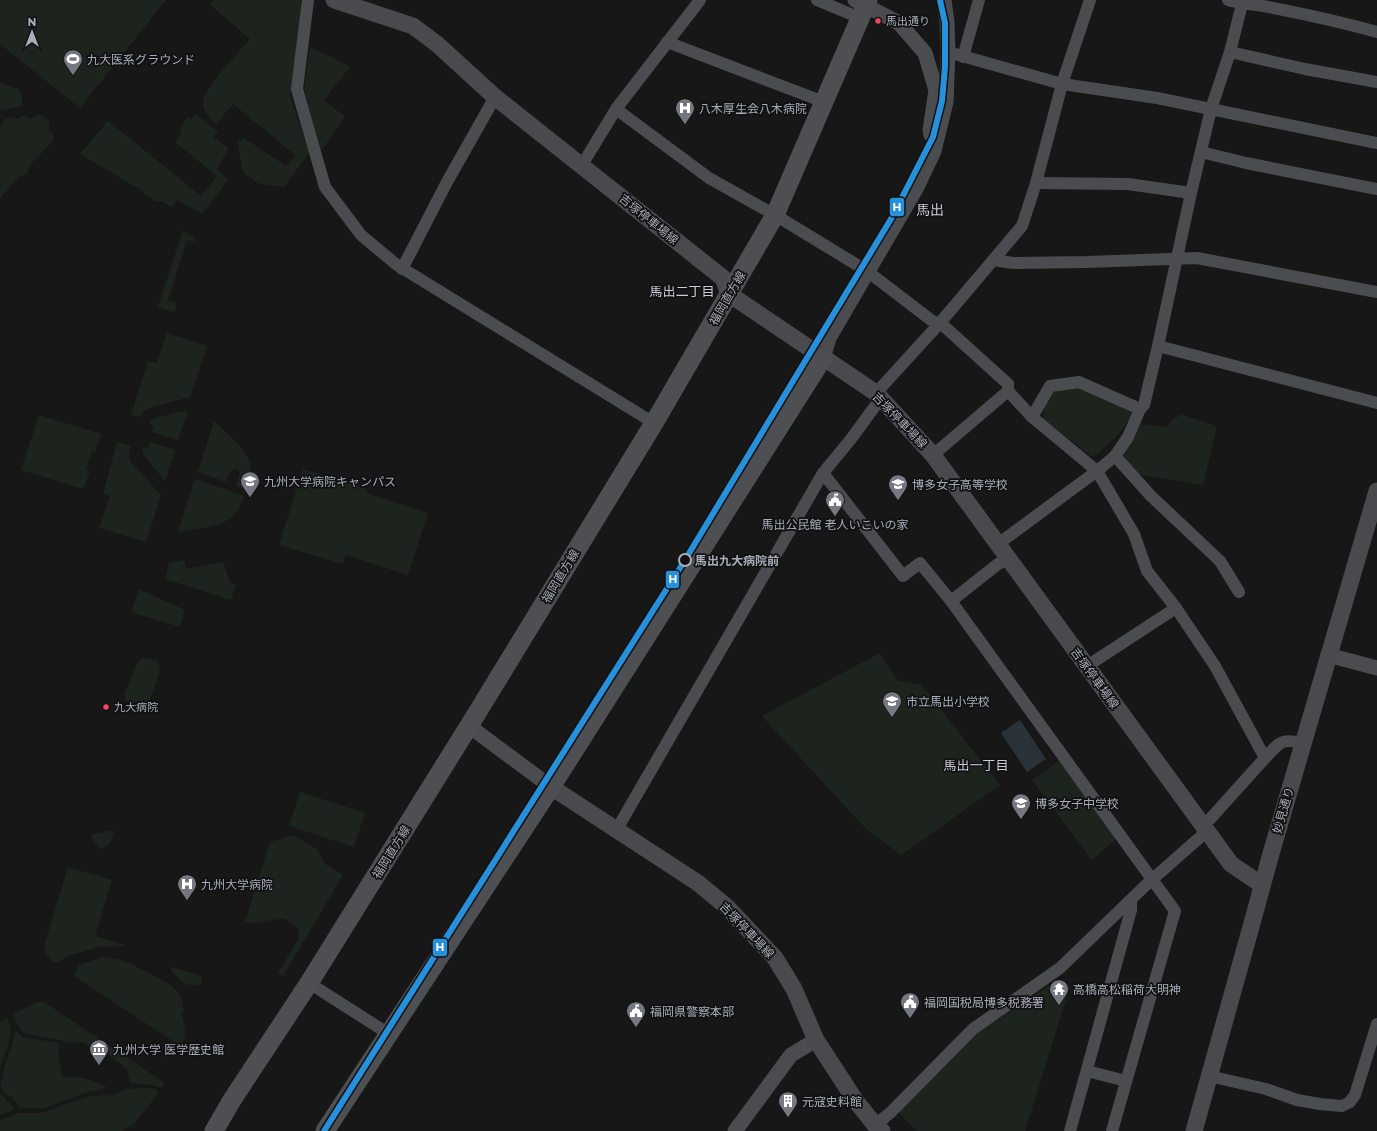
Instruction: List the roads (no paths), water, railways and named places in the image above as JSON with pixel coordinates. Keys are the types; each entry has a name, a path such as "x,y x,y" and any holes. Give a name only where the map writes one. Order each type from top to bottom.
{"main road":[{"name":"吉塚停車場線","path":"334,0 413,26 437,44 495,97 723,278 729,294 878,396 933,454 1204,829 1231,864 1262,885"},
{"name":"福岡直方線","path":"214,1131 232,1100 309,983 469,726 654,423 775,215 824,102 862,6"},
{"path":"325,1131 551,787 823,358"},
{"name":"妙見通り","path":"1194,1131 1262,885 1377,491"},
{"name":"吉塚停車場線","path":"551,787 617,829 698,884 726,907 756,938 775,958 794,989 816,1040 855,1100 878,1128"}],"street":[{"path":"308,0 296,89 326,187 361,236 402,269 654,423"},
{"path":"582,165 616,109 700,0"},
{"path":"817,0 862,6 899,23 925,53 936,90 930,130 934,151"},
{"path":"823,358 829,338 916,189 934,151 946,102 948,52 947,22 944,0"},
{"path":"964,57 979,0"},
{"path":"617,829 823,474 851,439 878,396 1022,226 1036,183 1062,84 1090,0"},
{"path":"1228,0 1242,4 1257,5 1309,15 1377,32"},
{"path":"998,544 1097,471 1114,456 1128,437 1140,409 1144,405 1211,109 1230,52 1242,4"},
{"path":"667,42 824,102"},
{"path":"948,52 1062,84 1157,98 1377,143"},
{"path":"1230,52 1305,69 1377,82"},
{"path":"402,269 446,182 495,97"},
{"path":"616,109 709,178 775,215 868,271 931,320 945,327 1008,384 1008,391 1032,417 1097,471 1134,534 1147,571 1176,608 1215,666 1265,758"},
{"path":"1201,152 1246,163 1377,189"},
{"path":"1036,183 1128,184 1191,193"},
{"path":"993,260 1014,263 1197,258 1377,292"},
{"path":"1158,346 1377,403"},
{"path":"1032,417 1050,386 1079,382 1140,409"},
{"path":"933,454 1008,391"},
{"path":"1114,456 1151,496 1220,561 1239,592"},
{"path":"823,474 903,576 920,563 951,601 1176,911 1112,1131"},
{"path":"951,601 998,564 1010,560"},
{"path":"1087,666 1176,608"},
{"path":"1328,655 1377,668"},
{"path":"469,726 551,787"},
{"path":"878,1128 890,1112 973,1029 1060,968 1154,879 1204,829 1211,818 1279,743 1289,739 1303,742"},
{"path":"1070,1131 1131,910 1131,900"},
{"path":"309,983 388,1034"},
{"path":"1210,1076 1266,1089 1297,1100 1342,1106 1350,1102 1355,1095 1377,1024"},
{"path":"735,1131 791,1055 816,1040"},
{"path":"1087,1071 1126,1081"}],"place":[{"name":"馬出通り","path":"878,21"},
{"name":"九大医系グラウンド","path":"73,76"},
{"name":"八木厚生会八木病院","path":"685,125"},
{"name":"九州大学病院キャンパス","path":"250,498"},
{"name":"博多女子高等学校","path":"898,501"},
{"name":"馬出公民館 老人いこいの家","path":"835,517"},
{"name":"馬出九大病院前","path":"685,560"},
{"name":"九大病院","path":"106,707"},
{"name":"市立馬出小学校","path":"892,718"},
{"name":"博多女子中学校","path":"1021,820"},
{"name":"九州大学病院","path":"187,901"},
{"name":"高橋高松稲荷大明神","path":"1059,1006"},
{"name":"福岡国税局博多税務署","path":"910,1019"},
{"name":"福岡県警察本部","path":"636,1028"},
{"name":"九州大学 医学歴史館","path":"99,1066"},
{"name":"元寇史料館","path":"788,1118"}],"district":[{"name":"馬出","path":"930,210"},
{"name":"馬出二丁目","path":"682,291"},
{"name":"馬出一丁目","path":"976,765"}]}
